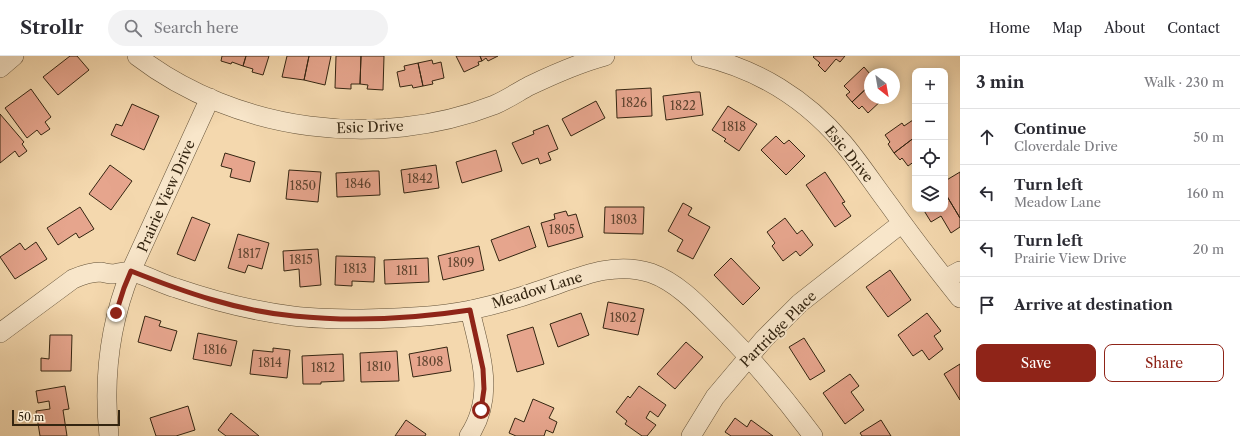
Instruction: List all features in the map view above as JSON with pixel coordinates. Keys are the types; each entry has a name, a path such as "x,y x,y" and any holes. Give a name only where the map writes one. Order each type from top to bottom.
{"street":[{"path":"0,68 14,56"},
{"name":"Esic Drive","path":"137,56 179,84 210,98 257,115 293,124 330,129 354,130 423,124 460,116 495,105 570,67 605,56"},
{"name":"Esic Drive","path":"701,56 715,59 752,73 778,86 802,103 824,122 844,143 902,223 953,275 960,298"},
{"name":"Prairie View Drive","path":"109,436 106,411 107,387 110,342 116,313 131,271 210,98"},
{"name":"Partridge Place","path":"691,436 715,397 748,356 764,339 800,303 902,223"},
{"name":"Meadow Lane","path":"131,271 174,288 248,309 294,316 341,319 432,316 470,310 511,300 600,270 620,268 634,269 650,273 666,280 680,289 712,318 748,356 790,405 813,436"},
{"path":"0,333 73,280 86,274 98,272 111,274 131,271"},
{"path":"469,436 476,424 481,410 484,389 483,369 470,310"}],"building":[{"path":"70,56 77,56 89,70 58,95 43,77"},
{"path":"222,56 246,56 243,66 232,62 231,64 221,61"},
{"path":"246,56 269,56 263,75 252,72 253,69 243,66"},
{"path":"287,56 309,56 304,80 282,77"},
{"path":"309,56 331,56 325,85 304,80"},
{"path":"336,56 361,56 360,84 351,84 351,89 335,88"},
{"path":"361,56 384,56 383,90 367,89 368,85 360,84"},
{"path":"456,56 480,56 482,61 478,62 479,65 464,72"},
{"path":"480,56 498,56 488,61 486,58 482,61"},
{"path":"845,56 840,62 836,59 825,72 818,65 820,63 813,57"},
{"path":"432,60 433,64 441,62 444,78 432,81 433,84 423,86 418,63"},
{"path":"418,63 423,86 413,88 412,85 400,87 397,72 405,70 404,66"},
{"path":"864,67 864,91 852,102 846,95 850,92 844,86"},
{"path":"651,88 652,116 617,118 616,90"},
{"path":"31,89 51,117 45,122 50,129 41,135 37,130 27,138 5,108"},
{"path":"864,91 864,104 878,104 868,113 862,106 859,109 852,102"},
{"path":"700,92 703,115 666,120 663,96"},
{"path":"596,101 605,118 571,136 562,119"},
{"path":"132,104 159,116 144,150 111,135 116,124 122,126"},
{"path":"728,106 757,124 739,151 724,141 726,139 712,130"},
{"path":"0,114 24,142 22,144 27,151 19,157 15,151 0,163"},
{"path":"912,121 912,139 894,153 888,144 890,142 885,135 902,123 904,126"},
{"path":"548,125 558,149 548,153 551,160 540,164 538,158 522,164 512,143 534,134 533,131"},
{"path":"776,136 784,144 789,140 805,156 786,175 761,150"},
{"path":"912,139 912,163 908,166 902,158 900,160 894,153"},
{"path":"496,150 502,171 462,183 456,162"},
{"path":"225,153 255,162 250,182 230,177 232,169 221,166"},
{"path":"110,165 132,181 111,210 89,194"},
{"path":"436,165 439,188 404,193 401,170"},
{"path":"289,170 321,172 318,202 286,199"},
{"path":"379,171 380,195 337,197 336,173"},
{"path":"825,172 845,202 842,203 851,216 835,227 806,185"},
{"path":"960,172 960,218 948,198 948,179"},
{"path":"948,198 960,218 960,227 951,233 941,216 931,222 925,212 948,212"},
{"path":"683,203 692,208 688,215 710,227 693,259 677,251 683,240 668,231"},
{"path":"80,207 94,229 79,238 76,233 58,245 47,228"},
{"path":"605,207 644,207 643,234 604,233"},
{"path":"566,211 568,216 576,214 583,237 548,247 541,223 555,219 554,214"},
{"path":"192,217 210,224 195,261 177,254"},
{"path":"785,218 797,234 802,230 813,245 800,256 796,251 783,261 772,246 775,243 767,232"},
{"path":"529,226 536,247 499,261 491,240"},
{"path":"238,234 269,243 262,269 248,265 245,273 228,268"},
{"path":"36,242 47,259 15,279 0,257 20,243 25,250"},
{"path":"479,246 484,270 443,280 438,256"},
{"path":"318,249 321,285 300,287 299,269 284,271 283,251"},
{"path":"336,256 375,257 374,282 352,281 352,286 335,285"},
{"path":"428,258 429,282 385,284 384,260"},
{"path":"731,258 760,288 743,305 714,275"},
{"path":"890,270 911,300 888,317 866,287"},
{"path":"608,302 644,309 638,335 603,328"},
{"path":"581,313 589,335 558,347 550,324"},
{"path":"927,313 941,331 934,336 943,349 929,360 922,350 913,356 898,335"},
{"path":"145,316 161,321 159,326 177,331 171,351 138,342"},
{"path":"533,327 544,364 517,372 507,335"},
{"path":"198,333 237,341 231,366 193,359"},
{"path":"50,335 72,335 71,371 41,371 41,358 49,359"},
{"path":"804,338 825,371 810,380 789,347"},
{"path":"686,342 703,357 675,389 657,374"},
{"path":"447,347 451,371 413,377 409,354"},
{"path":"273,348 290,350 287,378 250,374 253,350 273,352"},
{"path":"397,351 399,381 361,382 360,353"},
{"path":"343,354 344,381 321,382 321,384 303,384 302,356"},
{"path":"960,364 960,400 944,374"},
{"path":"850,374 859,386 851,392 864,410 845,424 823,393"},
{"path":"65,386 69,409 63,410 67,436 40,436 36,411 50,409 49,401 38,403 36,391"},
{"path":"639,386 666,405 658,417 650,411 646,418 656,425 647,436 642,436 625,424 627,421 616,412 628,396 630,398"},
{"path":"533,399 554,408 549,418 557,422 553,433 546,430 544,436 516,436 509,433 515,418 524,422"},
{"path":"188,406 195,430 176,436 156,436 150,418"},
{"path":"231,413 259,436 226,436 218,430"},
{"path":"735,418 747,427 751,420 773,436 731,436 725,432"},
{"path":"406,420 426,434 425,436 395,436"},
{"path":"881,420 891,436 862,436 860,433"}],"route":[{"path":"116,313 131,271 174,288 206,298 248,309 294,316 341,319 394,318 432,316 470,310 483,369 484,389 481,410"}]}
